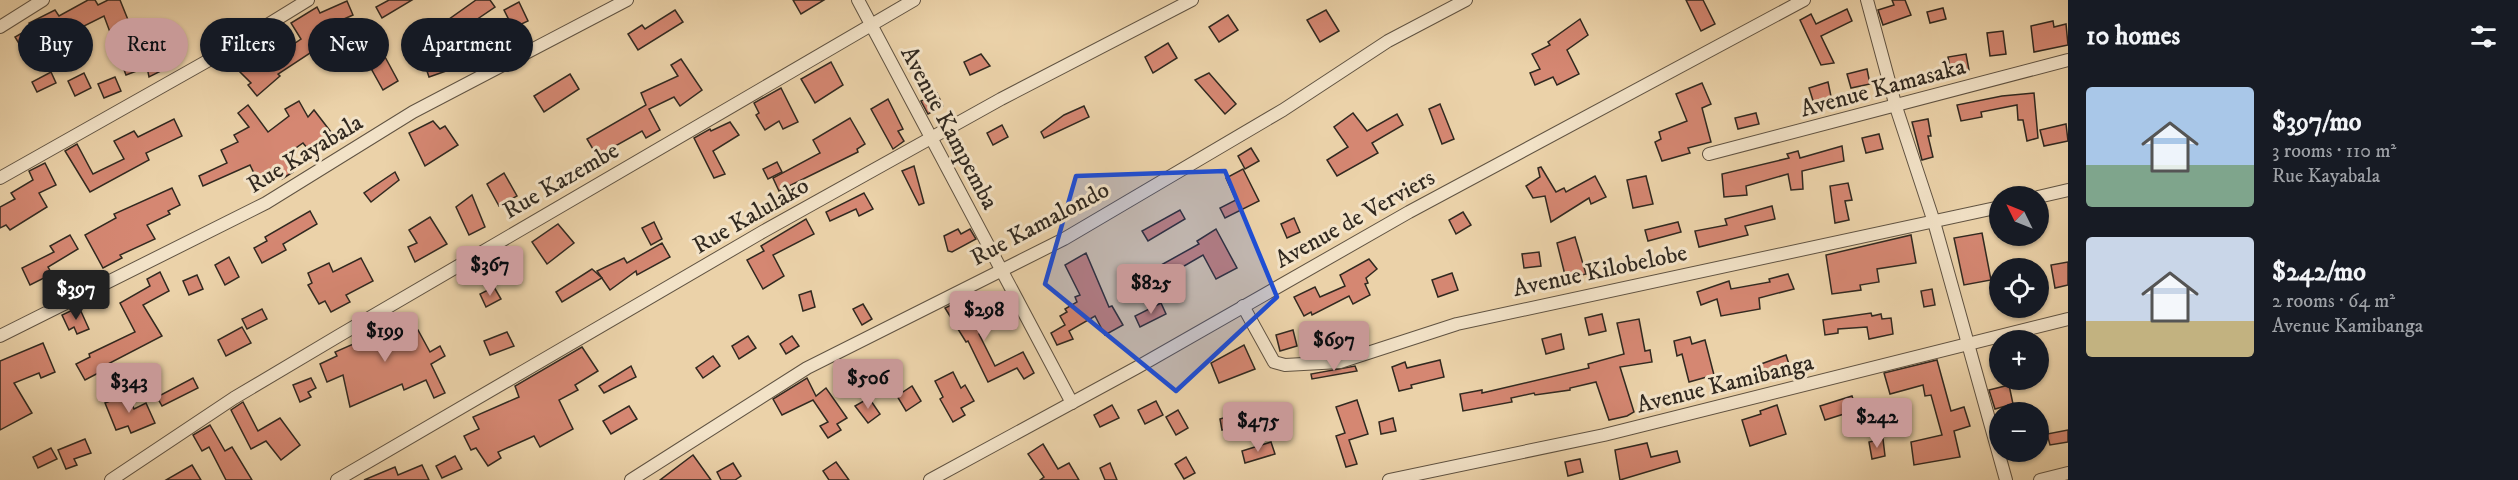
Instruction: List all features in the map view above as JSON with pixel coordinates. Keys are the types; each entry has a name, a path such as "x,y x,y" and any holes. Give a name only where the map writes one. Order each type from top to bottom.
{"street":[{"path":"0,27 43,0"},
{"path":"0,178 225,51 308,0"},
{"name":"Rue Kayabala","path":"0,336 266,203 413,112 627,0"},
{"name":"Avenue Kampemba","path":"858,0 1071,403"},
{"name":"Rue Kazembe","path":"111,480 234,398 914,0"},
{"name":"Rue Kalulako","path":"337,480 764,231 1192,0"},
{"name":"Rue Kamalondo","path":"631,480 807,368 1000,269 1064,239 1283,110 1388,41 1466,0"},
{"name":"Avenue de Verviers","path":"930,480 1600,108 1804,0"},
{"path":"1867,0 1896,107 1935,222 2006,480"},
{"name":"Avenue Kamasaka","path":"1709,154 1896,107 2068,60"},
{"path":"2049,194 2068,190"},
{"name":"Avenue Kilobelobe","path":"1242,306 1275,362 1285,365 1326,364 1365,356 1457,324 1989,210"},
{"name":"Avenue Kamibanga","path":"1389,480 1604,435 2068,320"},
{"path":"2040,480 2068,473"}],"highlighted area":[{"path":"1225,171 1277,297 1176,391 1045,284 1076,176"}],"building":[{"path":"88,0 95,0 98,5 108,0 120,0 127,18 105,19 104,16 93,22 93,18 39,18 55,10 59,16"},
{"path":"389,0 412,0 382,18 376,7"},
{"path":"476,0 490,0 495,7 479,18 451,18"},
{"path":"793,0 824,0 801,14"},
{"path":"1686,0 1703,0 1715,24 1701,31"},
{"path":"1892,0 1905,0 1911,15 1883,25 1878,10 1894,5"},
{"path":"347,1 353,15 346,18 308,18 308,54 296,62 296,42 301,39 296,31 296,20 317,7 320,13"},
{"path":"519,2 527,18 508,18 504,10"},
{"path":"1943,8 1946,19 1930,23 1927,12"},
{"path":"1847,9 1852,21 1821,36 1834,63 1821,65 1800,20 1811,14 1816,24"},
{"path":"675,10 683,22 638,50 628,34 642,25 645,29"},
{"path":"1326,10 1339,31 1320,42 1307,20"},
{"path":"1228,15 1238,30 1219,42 1209,27"},
{"path":"1580,19 1588,35 1567,50 1579,74 1557,85 1553,77 1535,85 1530,73 1540,69 1532,54 1550,45 1548,42"},
{"path":"2053,21 2054,27 2066,24 2068,45 2034,52 2031,26"},
{"path":"2003,31 2006,54 1990,56 1987,33"},
{"path":"1168,43 1177,58 1153,73 1145,57"},
{"path":"981,54 990,66 970,75 964,62"},
{"path":"1966,54 1969,70 1951,74 1948,57"},
{"path":"681,59 702,90 680,106 674,97 649,109 660,130 646,138 642,131 608,150 610,155 600,161 587,139 646,105 641,93 678,76 671,65"},
{"path":"831,62 843,85 815,103 801,79"},
{"path":"389,64 398,81 383,90 373,72 389,72"},
{"path":"1867,69 1870,84 1851,88 1847,74"},
{"path":"51,72 56,83 37,92 32,82"},
{"path":"148,72 159,72 149,77"},
{"path":"240,72 281,72 278,74 280,76 257,96 248,85 251,83"},
{"path":"427,72 443,72 429,77"},
{"path":"84,73 91,88 75,96 68,81"},
{"path":"1209,73 1236,104 1225,114 1195,80"},
{"path":"570,74 579,89 544,112 534,96"},
{"path":"115,77 121,91 104,98 98,84"},
{"path":"1828,82 1832,101 1815,107 1809,88"},
{"path":"1702,83 1711,104 1702,108 1711,142 1688,148 1690,153 1662,161 1655,142 1661,139 1659,132 1687,121 1676,94"},
{"path":"781,88 798,122 783,129 779,121 765,130 756,115 759,113 754,103"},
{"path":"937,93 943,106 928,114 921,101"},
{"path":"2034,93 2038,138 2027,141 2023,120 2018,120 2017,105 1981,112 1982,117 1961,121 1957,105 2002,96"},
{"path":"888,99 903,129 898,131 904,141 893,149 871,109"},
{"path":"299,101 308,117 314,110 334,136 312,154 303,143 283,157 293,172 282,179 281,176 260,186 250,165 203,186 199,176 227,163 221,150 238,142 234,135 249,127 238,113 248,105 268,132 289,116 285,109"},
{"path":"1440,104 1454,139 1442,144 1429,109"},
{"path":"1084,106 1089,117 1044,138 1041,132 1064,115"},
{"path":"1353,113 1367,131 1397,114 1403,125 1372,143 1378,153 1337,176 1327,160 1348,147 1334,127"},
{"path":"1756,113 1759,124 1738,129 1735,118"},
{"path":"850,118 865,144 857,149 858,152 779,191 773,178 820,153 813,140"},
{"path":"174,119 182,136 146,153 149,160 90,192 65,151 77,144 93,174 124,159 114,141 134,131 138,137"},
{"path":"1928,119 1931,136 1928,136 1933,157 1922,160 1912,122"},
{"path":"433,121 440,129 445,126 458,145 425,166 409,133"},
{"path":"730,122 739,135 713,151 725,174 714,178 694,138"},
{"path":"2066,124 2068,141 2044,146 2040,130"},
{"path":"1002,125 1008,137 993,145 987,133"},
{"path":"1879,134 1883,149 1866,153 1862,138"},
{"path":"1842,146 1844,161 1802,171 1803,189 1791,190 1788,174 1746,186 1747,195 1724,197 1722,174 1789,158 1787,154 1798,151 1800,158"},
{"path":"1251,148 1259,161 1245,169 1238,156"},
{"path":"777,162 782,172 768,179 763,169"},
{"path":"45,163 56,185 39,193 47,207 10,230 6,225 0,228 0,207 15,199 11,193 33,180 29,171"},
{"path":"914,166 924,203 919,205 902,171"},
{"path":"1541,167 1556,192 1564,188 1566,192 1595,176 1606,197 1591,204 1589,198 1551,222 1545,196 1533,198 1526,186 1540,177 1538,168"},
{"path":"1243,169 1259,201 1225,218 1220,208 1236,200 1226,178"},
{"path":"395,172 399,180 371,202 364,193"},
{"path":"504,173 517,196 499,206 487,184"},
{"path":"1646,176 1653,204 1633,208 1627,180"},
{"path":"1848,183 1852,200 1845,201 1849,220 1835,223 1830,186"},
{"path":"172,188 180,205 168,211 170,214 147,225 155,239 120,255 122,258 103,268 85,235 116,218 114,214"},
{"path":"864,193 873,209 859,216 856,209 830,221 826,212"},
{"path":"472,195 485,227 469,235 456,207"},
{"path":"1772,206 1775,219 1745,226 1748,235 1699,247 1695,231 1727,225 1725,219"},
{"path":"1180,210 1185,219 1148,241 1142,231"},
{"path":"310,211 317,224 283,244 286,250 262,263 254,248 267,241 265,237"},
{"path":"1463,212 1471,225 1456,234 1449,220"},
{"path":"430,217 447,244 415,262 408,247 417,243 409,230"},
{"path":"1294,218 1300,232 1287,238 1281,224"},
{"path":"806,219 814,234 773,255 784,276 763,289 747,260 764,251 761,246"},
{"path":"654,222 662,239 651,245 642,228"},
{"path":"1678,222 1681,232 1648,241 1645,230"},
{"path":"558,224 574,243 547,264 532,242"},
{"path":"958,229 961,234 970,229 976,239 952,252 948,251 944,236"},
{"path":"1216,229 1237,268 1216,279 1203,255 1167,276 1161,265 1199,244 1197,241"},
{"path":"1982,233 1989,280 1964,285 1954,238"},
{"path":"70,235 78,249 48,267 52,274 30,285 22,268 54,252 50,246"},
{"path":"1911,235 1916,263 1877,269 1879,282 1860,285 1861,290 1832,294 1826,255"},
{"path":"1575,237 1586,274 1566,279 1557,243"},
{"path":"662,243 670,257 637,275 636,271 610,290 597,271 624,258 627,263"},
{"path":"1539,252 1541,266 1524,268 1522,254"},
{"path":"1086,253 1109,307 1112,306 1123,325 1105,335 1095,316 1069,331 1073,339 1057,345 1051,333 1065,325 1060,316 1067,312 1065,309 1077,302 1075,297 1080,295 1065,265"},
{"path":"229,257 239,277 225,285 215,265"},
{"path":"361,258 373,281 346,295 350,302 331,312 325,301 319,304 308,285 312,283 308,273 329,263 333,272"},
{"path":"1369,259 1377,269 1366,278 1368,283 1365,284 1370,295 1353,304 1349,296 1312,315 1311,312 1304,316 1294,297 1315,287 1320,297 1345,286 1340,275"},
{"path":"2068,262 2068,285 2055,288 2051,265"},
{"path":"592,269 602,278 562,302 556,292"},
{"path":"160,272 169,291 143,305 162,336 104,366 106,369 85,380 76,364 90,357 89,354 135,332 120,303 150,286 147,279"},
{"path":"1452,273 1458,290 1438,297 1432,280"},
{"path":"1788,274 1794,289 1759,298 1760,309 1721,316 1717,299 1701,305 1697,292 1729,281 1731,289 1770,282 1769,279"},
{"path":"197,275 203,289 189,295 183,281"},
{"path":"494,287 501,299 486,307 480,294"},
{"path":"1932,289 1935,305 1924,307 1921,291"},
{"path":"811,291 815,307 803,311 799,295"},
{"path":"968,297 987,329 979,334 995,366 1023,352 1034,373 1024,379 1017,368 988,382 968,341 966,342 945,308"},
{"path":"1161,303 1166,314 1140,327 1135,316"},
{"path":"863,304 872,319 862,325 853,309"},
{"path":"79,307 89,329 77,334 74,327 69,330 62,315"},
{"path":"262,309 267,319 247,329 242,319"},
{"path":"1871,313 1872,316 1881,314 1882,319 1891,318 1893,334 1869,339 1867,327 1838,329 1838,333 1825,335 1823,320"},
{"path":"1602,314 1606,331 1589,335 1585,318"},
{"path":"389,317 394,326 408,319 415,332 418,330 430,352 440,346 445,356 431,364 445,393 434,398 426,380 404,390 402,384 350,407 343,375 327,382 320,364 337,356 335,352 374,335 369,327"},
{"path":"1639,319 1645,351 1650,350 1652,362 1620,367 1634,412 1627,416 1609,420 1596,382 1570,388 1570,390 1535,395 1534,393 1511,398 1512,402 1463,411 1460,394 1482,390 1482,393 1589,368 1588,364 1624,354 1617,323"},
{"path":"242,327 251,343 226,356 218,340"},
{"path":"1293,330 1297,346 1280,351 1276,335"},
{"path":"507,332 514,346 490,355 484,341"},
{"path":"1561,334 1564,349 1546,354 1542,339"},
{"path":"748,336 756,348 739,359 732,346"},
{"path":"792,336 799,346 786,354 780,344"},
{"path":"1690,337 1692,344 1705,340 1714,375 1689,382 1682,354 1677,356 1674,341"},
{"path":"1346,340 1349,350 1328,354 1325,347"},
{"path":"43,343 55,372 41,378 39,373 14,383 32,413 0,430 0,361"},
{"path":"1244,345 1255,369 1219,383 1211,363"},
{"path":"582,347 598,371 575,385 578,390 559,400 573,429 540,447 534,436 498,452 501,458 488,466 476,448 471,450 464,436 479,429 473,417 519,397 515,386"},
{"path":"1786,355 1791,370 1766,378 1761,364"},
{"path":"713,356 720,366 703,378 696,368"},
{"path":"1440,360 1444,377 1411,385 1412,388 1399,391 1392,367 1405,362 1407,368"},
{"path":"1937,360 1951,411 1964,407 1970,426 1954,431 1960,457 1914,465 1911,442 1942,435 1931,395 1925,396 1923,385 1890,394 1884,373"},
{"path":"875,364 884,378 861,392 852,378"},
{"path":"631,366 636,377 604,393 599,386"},
{"path":"1355,366 1357,371 1312,379 1311,374"},
{"path":"953,372 961,388 965,385 974,401 961,408 965,415 953,422 940,399 943,397 935,381"},
{"path":"193,378 198,388 162,406 157,397"},
{"path":"311,378 316,388 308,392 311,397 300,402 293,385"},
{"path":"807,378 816,396 826,388 847,418 837,424 841,430 828,438 820,426 828,422 813,400 782,415 773,399"},
{"path":"912,386 921,401 906,411 897,396"},
{"path":"1989,390 2010,390 2013,402 1993,402"},
{"path":"128,394 134,409 146,403 155,423 131,433 128,426 116,430 105,403"},
{"path":"1852,396 1858,414 1845,418 1844,414 1825,420 1820,406"},
{"path":"869,398 880,414 868,423 855,406"},
{"path":"1357,400 1368,434 1349,440 1357,464 1346,467 1336,436 1345,433 1336,407"},
{"path":"1156,401 1163,415 1145,424 1138,410"},
{"path":"243,402 258,431 280,418 300,445 281,460 266,441 251,449 231,410"},
{"path":"1112,405 1119,418 1100,427 1094,415"},
{"path":"1777,405 1786,434 1750,446 1742,420 1761,414 1760,411"},
{"path":"629,406 637,419 611,434 603,421"},
{"path":"1178,410 1188,428 1176,435 1166,417"},
{"path":"1240,413 1243,425 1222,430 1220,419"},
{"path":"1393,418 1396,431 1381,434 1379,422"},
{"path":"210,425 225,451 232,447 252,480 226,480 209,447 202,451 193,435"},
{"path":"2068,430 2068,442 2050,445 2049,434"},
{"path":"85,439 91,453 74,459 77,465 66,469 58,450"},
{"path":"1883,439 1885,456 1872,459 1869,442"},
{"path":"1271,442 1275,454 1245,463 1242,451"},
{"path":"1647,443 1651,457 1677,451 1680,462 1620,480 1615,450"},
{"path":"1043,444 1058,469 1069,463 1079,480 1040,480 1044,477 1028,454"},
{"path":"51,448 57,459 38,468 33,457"},
{"path":"693,455 711,480 660,480"},
{"path":"455,456 462,469 442,478 436,466"},
{"path":"1186,457 1195,473 1184,479 1175,464"},
{"path":"1580,459 1583,472 1568,476 1565,462"},
{"path":"836,462 849,480 829,480 823,471"},
{"path":"733,463 741,476 735,480 721,480 717,472"},
{"path":"1110,463 1117,480 1105,480 1100,468"},
{"path":"192,465 201,480 166,480"},
{"path":"422,465 429,480 364,480 395,467 398,475"}]}
